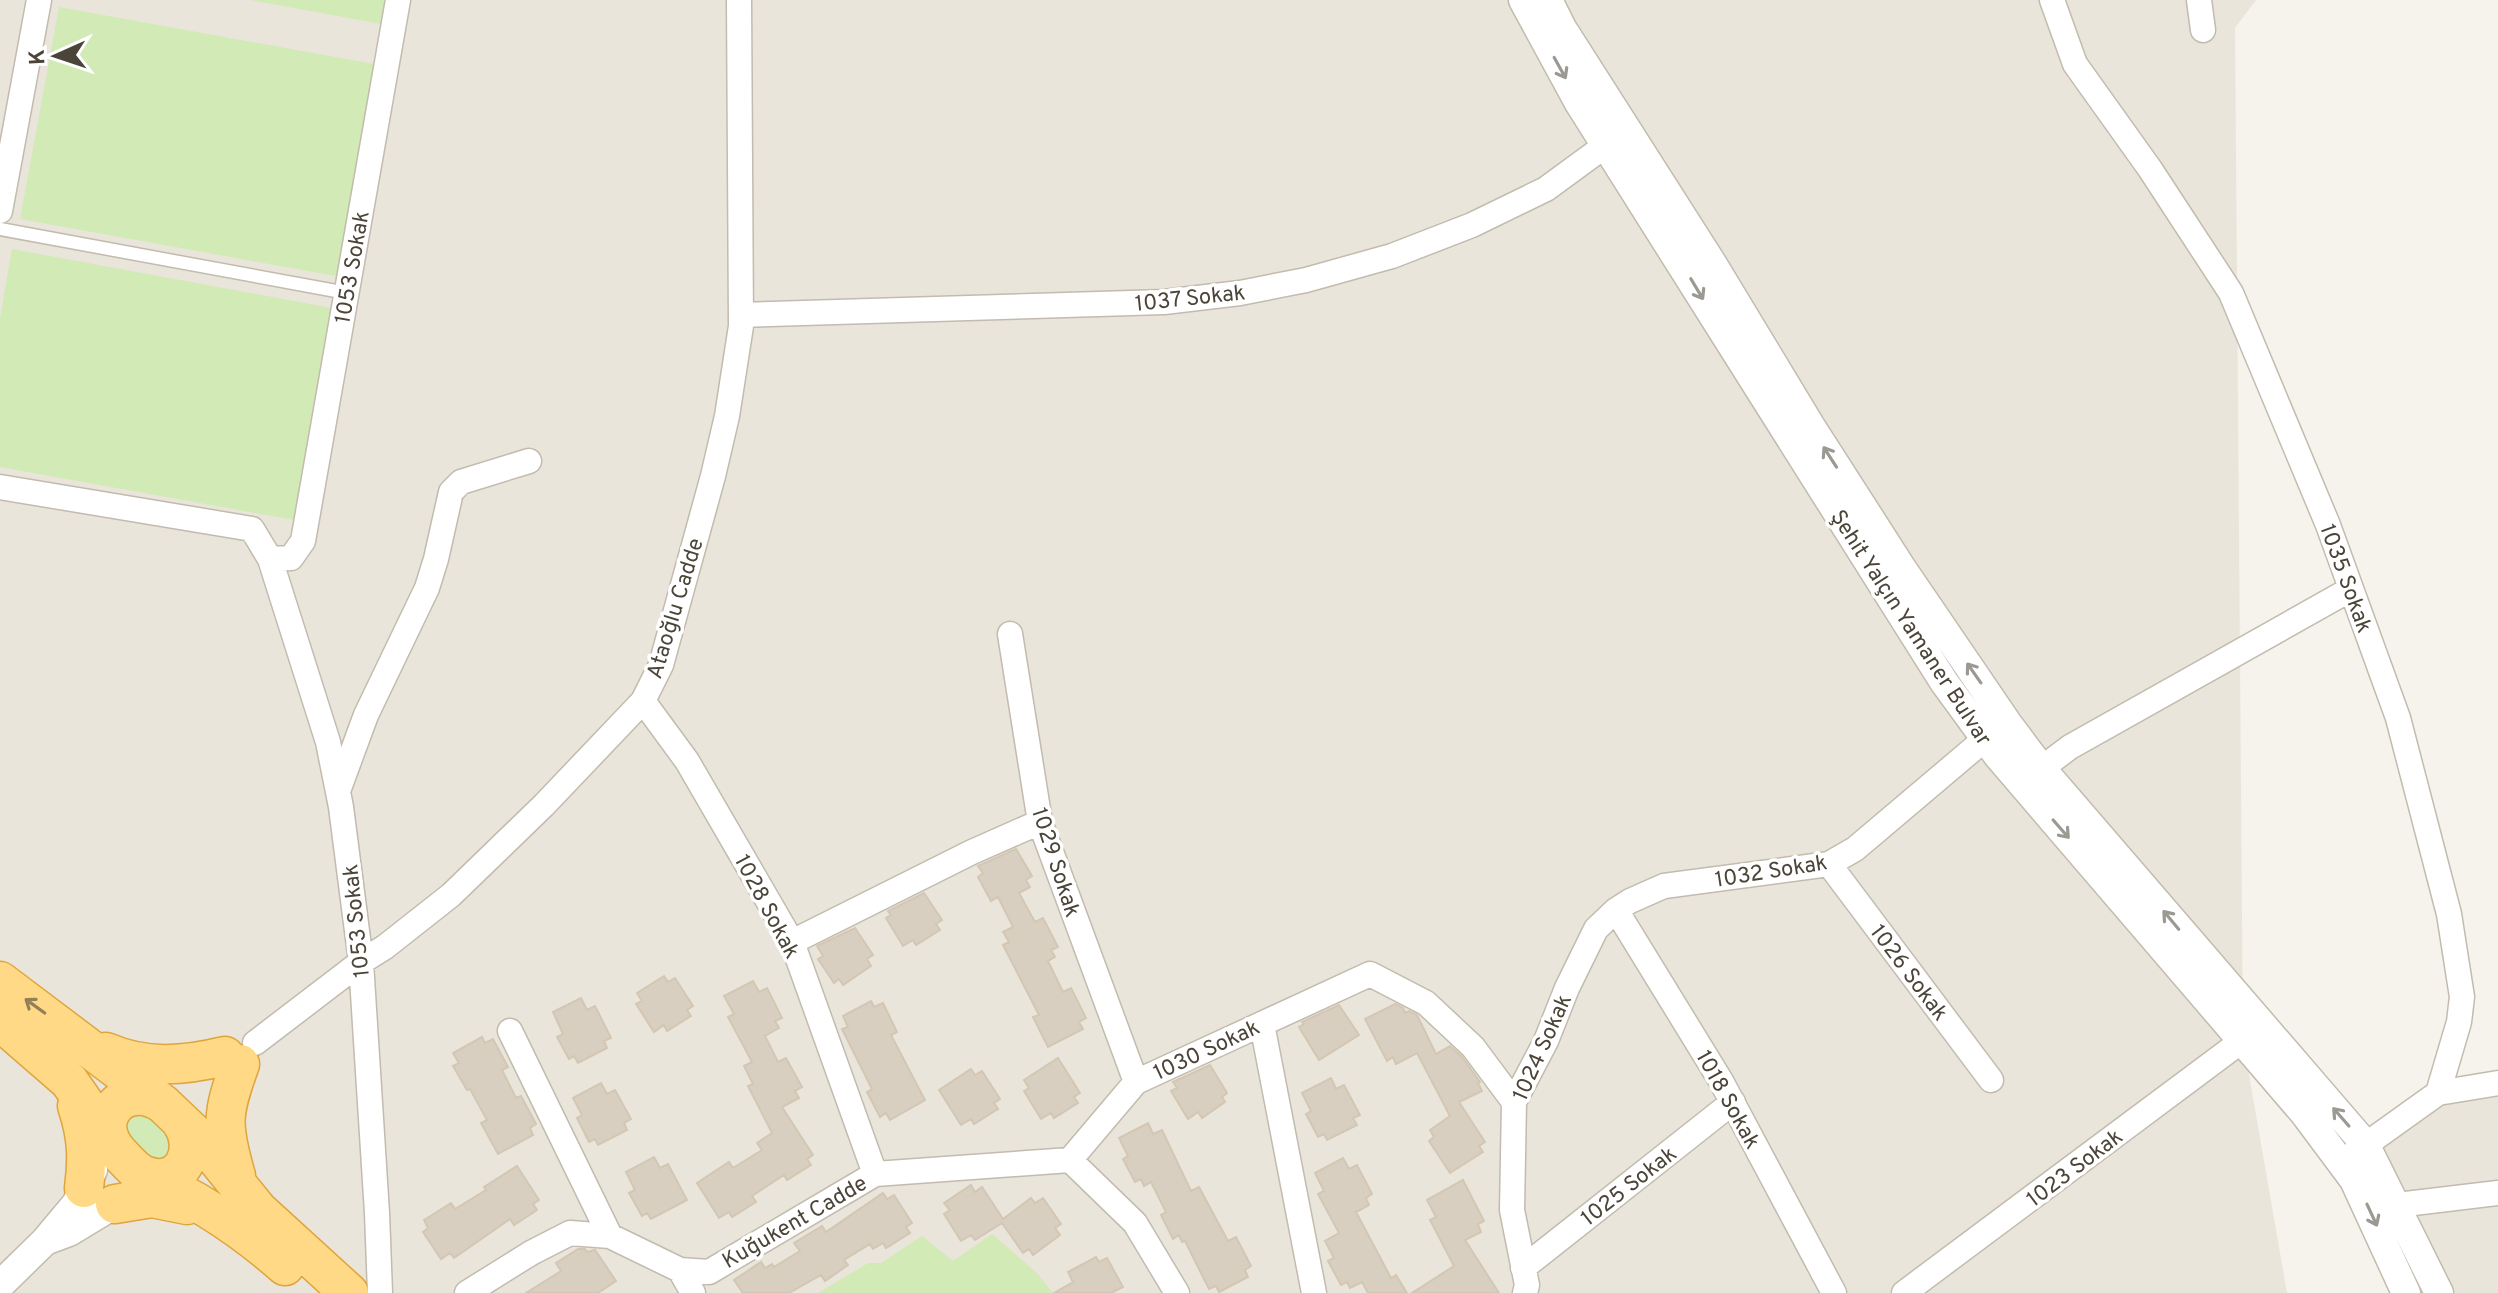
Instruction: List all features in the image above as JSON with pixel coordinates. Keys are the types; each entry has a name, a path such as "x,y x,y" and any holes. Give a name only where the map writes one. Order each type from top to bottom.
{"highway":[{"path":"0,981 82,1041 111,1055 141,1063 169,1065 240,1055 224,1121 230,1202"},
{"path":"0,1021 69,1081 151,1135 230,1202 256,1241 315,1293"},
{"path":"82,1041 151,1135 190,1198 230,1202 258,1210 349,1293"},
{"path":"69,1081 100,1196 230,1202"}],"street":[{"path":"0,211 39,0"},
{"name":"1053 Sokak","path":"270,559 291,558 303,541 398,0"},
{"name":"Ataoğlu Cadde","path":"151,1135 240,1055 451,895 544,805 643,701 661,665 713,476 727,416 741,315 739,0"},
{"name":"Şehit Yalçın Yamaner Bulvar","path":"1523,0 1579,103 1617,139 1944,682 1985,739 2031,776 2252,1033 2304,1113 2354,1180 2406,1293"},
{"path":"1548,0 1617,139 1712,263 1895,557 2008,724 2031,776 2070,747 2351,589"},
{"name":"1035 Sokak","path":"2052,0 2075,64 2150,169 2231,293 2328,525 2398,718 2449,914 2462,997 2459,1022 2438,1093"},
{"path":"2199,0 2203,30"},
{"name":"1037 Sokak","path":"741,315 1164,302 1280,285 1392,256 1472,225 1546,189 1617,139"},
{"path":"338,791 366,715 427,588 451,492 461,482 529,461"},
{"name":"1053 Sokak","path":"0,487 252,529 270,559 328,742 338,791 361,962 380,1293"},
{"name":"1029 Sokak","path":"1010,634 1040,822 1136,1082"},
{"name":"1028 Sokak","path":"643,701 687,761 792,942 875,1174"},
{"name":"1032 Sokak","path":"1616,910 1664,886 1829,864 1855,849 1985,739 2008,724"},
{"path":"792,942 972,852 1040,822"},
{"name":"1026 Sokak","path":"1829,864 1991,1080"},
{"name":"1018 Sokak","path":"1616,910 1733,1102 1834,1293"},
{"name":"1024 Sokak","path":"1525,1293 1527,1285 1512,1210 1514,1102 1546,1041 1567,988 1596,929 1616,910"},
{"name":"1030 Sokak","path":"1070,1160 1136,1082 1370,974 1426,1003 1473,1047 1514,1102"},
{"path":"1262,1024 1314,1293"},
{"path":"510,1031 610,1236"},
{"path":"2252,1033 2365,1144 2439,1293"},
{"name":"1023 Sokak","path":"1904,1293 2252,1033"},
{"name":"Ataoğlu Cadde","path":"151,1135 240,1055"},
{"path":"2341,1162 2438,1093 2498,1083"},
{"name":"1025 Sokak","path":"1523,1268 1733,1102"},
{"path":"100,1196 101,1148 151,1135"},
{"path":"0,1285 45,1241 76,1204 100,1196 151,1135"},
{"path":"1070,1160 1135,1223 1177,1293"},
{"name":"Kuğukent Cadde","path":"680,1270 709,1272 875,1174 1070,1160"},
{"path":"2397,1205 2498,1193"},
{"path":"467,1293 570,1233 610,1236 680,1270 693,1293"}],"lane":[{"path":"0,229 347,293"}],"shaded area":[{"path":"0,0 2256,0 2235,28 2243,1040 2287,1293 0,1293"},
{"path":"2498,1087 2498,1293 2421,1293 2362,1152 2438,1093"}],"green space":[{"path":"250,0 385,0 381,24"},
{"path":"59,7 379,65 341,277 20,219"},
{"path":"12,249 332,308 294,520 0,467 0,318"},
{"path":"143,1110 172,1133 175,1152 156,1165 124,1141 125,1117"},
{"path":"992,1234 1038,1274 1053,1293 818,1293 868,1263 881,1263 922,1236 953,1261"}],"building":[{"path":"1016,849 1032,876 1026,880 1030,887 1019,893 1035,922 1043,918 1058,947 1051,950 1055,957 1048,961 1063,992 1071,988 1086,1018 1079,1022 1083,1029 1048,1047 1033,1017 1039,1015 1003,945 1009,942 1003,932 1013,927 998,897 991,901 978,877 983,873 978,866"},
{"path":"924,893 942,920 936,924 940,930 916,945 913,940 903,946 886,918 891,915 888,911"},
{"path":"855,928 873,955 867,959 871,966 843,985 839,979 834,983 818,959 823,956 817,946"},
{"path":"664,976 668,982 675,978 693,1006 687,1010 691,1016 667,1031 664,1025 654,1032 636,1004 642,1001 637,993"},
{"path":"753,981 759,992 767,988 782,1018 775,1021 779,1028 765,1036 778,1062 786,1058 802,1087 795,1091 799,1098 782,1107 813,1155 807,1159 811,1165 787,1180 784,1175 752,1196 756,1202 732,1217 729,1212 719,1218 697,1183 729,1162 733,1168 762,1150 757,1143 772,1133 748,1086 753,1084 744,1066 752,1062 728,1017 734,1014 724,996"},
{"path":"581,998 587,1010 595,1006 611,1038 604,1041 607,1048 578,1063 574,1056 569,1059 557,1037 563,1034 553,1012"},
{"path":"871,1001 874,1007 883,1003 897,1032 891,1035 925,1100 890,1120 886,1113 880,1117 867,1092 872,1089 842,1029 848,1027 843,1016"},
{"path":"1395,1004 1405,1013 1409,1011 1417,1015 1436,1054 1450,1046 1480,1082 1482,1091 1459,1102 1485,1142 1479,1146 1483,1152 1450,1173 1429,1141 1434,1137 1430,1130 1450,1116 1417,1053 1396,1064 1393,1057 1387,1061 1365,1019"},
{"path":"1339,1005 1359,1035 1319,1060 1299,1027 1304,1024 1302,1022"},
{"path":"482,1037 485,1043 493,1039 508,1067 502,1070 516,1098 521,1096 536,1124 530,1128 533,1135 498,1154 481,1123 487,1120 453,1066 459,1063 453,1053"},
{"path":"1058,1058 1080,1093 1074,1097 1078,1103 1054,1118 1051,1113 1041,1119 1024,1091 1029,1088 1024,1080"},
{"path":"1210,1065 1227,1093 1222,1097 1225,1102 1202,1118 1198,1112 1188,1119 1171,1091 1177,1088 1173,1082"},
{"path":"971,1069 975,1075 982,1071 1000,1099 994,1103 998,1109 974,1124 971,1119 961,1125 939,1090"},
{"path":"1331,1078 1336,1089 1344,1085 1360,1115 1353,1118 1357,1125 1327,1140 1324,1134 1318,1137 1306,1114 1311,1111 1302,1093"},
{"path":"601,1083 607,1094 615,1090 631,1119 624,1123 627,1130 598,1145 595,1139 589,1142 577,1118 582,1115 573,1098"},
{"path":"1148,1123 1153,1134 1162,1130 1191,1191 1199,1187 1228,1241 1236,1237 1251,1266 1245,1270 1248,1277 1219,1292 1216,1286 1209,1289 1185,1241 1182,1242 1179,1235 1173,1239 1161,1215 1166,1212 1151,1182 1144,1186 1141,1179 1135,1182 1123,1159 1128,1156 1119,1138"},
{"path":"654,1157 660,1168 668,1164 687,1200 651,1219 647,1213 642,1216 629,1193 635,1190 626,1172"},
{"path":"1343,1158 1349,1169 1357,1165 1372,1194 1366,1198 1369,1205 1356,1212 1391,1278 1396,1275 1407,1293 1368,1293 1362,1282 1350,1288 1347,1282 1341,1285 1328,1261 1334,1258 1325,1241 1339,1233 1318,1194 1324,1191 1315,1173"},
{"path":"517,1166 539,1200 533,1204 537,1210 514,1225 510,1219 454,1258 450,1253 441,1259 423,1232 428,1228 424,1220 451,1203 455,1209"},
{"path":"1463,1180 1484,1221 1478,1224 1481,1232 1465,1240 1499,1293 1412,1293 1454,1266 1430,1220 1436,1217 1427,1200"},
{"path":"971,1185 975,1192 982,1187 1003,1219 1031,1198 1035,1203 1043,1198 1061,1224 1055,1228 1060,1235 1033,1255 1029,1249 1023,1253 1002,1223 975,1240 971,1235 961,1241 944,1214 950,1210 944,1203"},
{"path":"883,1193 887,1199 894,1195 912,1223 906,1227 910,1233 886,1248 883,1243 873,1249 870,1244 844,1260 848,1265 825,1281 821,1275 789,1293 743,1293 734,1280 761,1262 765,1268 772,1264 774,1267 800,1251 794,1243 822,1226 826,1232"},
{"path":"578,1249 587,1252 595,1250 616,1281 598,1293 526,1293 561,1271 556,1263"},
{"path":"1096,1257 1099,1262 1107,1258 1123,1287 1111,1293 1054,1293 1073,1282 1068,1272"}]}
